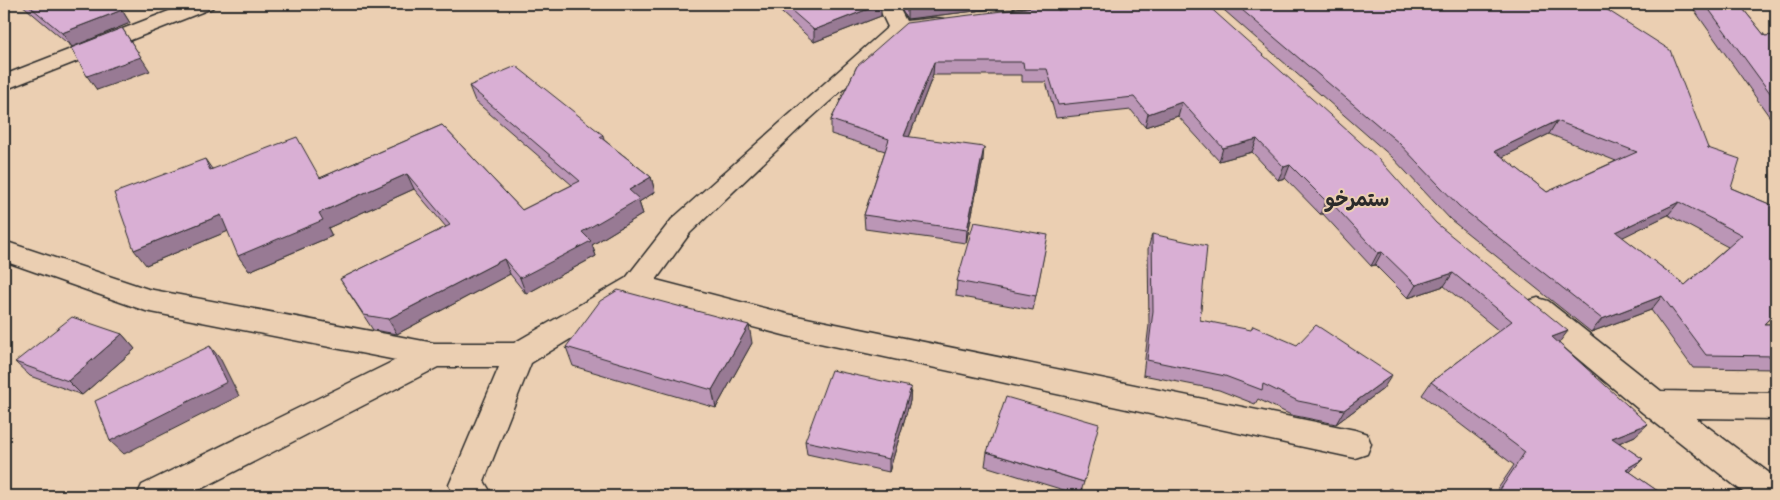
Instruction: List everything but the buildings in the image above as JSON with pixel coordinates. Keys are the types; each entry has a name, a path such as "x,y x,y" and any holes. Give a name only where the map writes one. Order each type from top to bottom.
{"street":[{"path":"4,83 205,4"},
{"path":"887,4 899,28"},
{"path":"1002,15 1151,4"},
{"path":"4,251 146,300 434,355 520,355 636,285 681,226 793,122 899,28 956,21"},
{"path":"636,285 786,325 1355,444"},
{"path":"1516,291 1654,404 1774,496"},
{"path":"154,496 434,355"},
{"path":"476,496 466,486 520,355"},
{"path":"1654,404 1776,406"}],"district":[{"name":"ستمرخو","path":"1357,198"}]}
